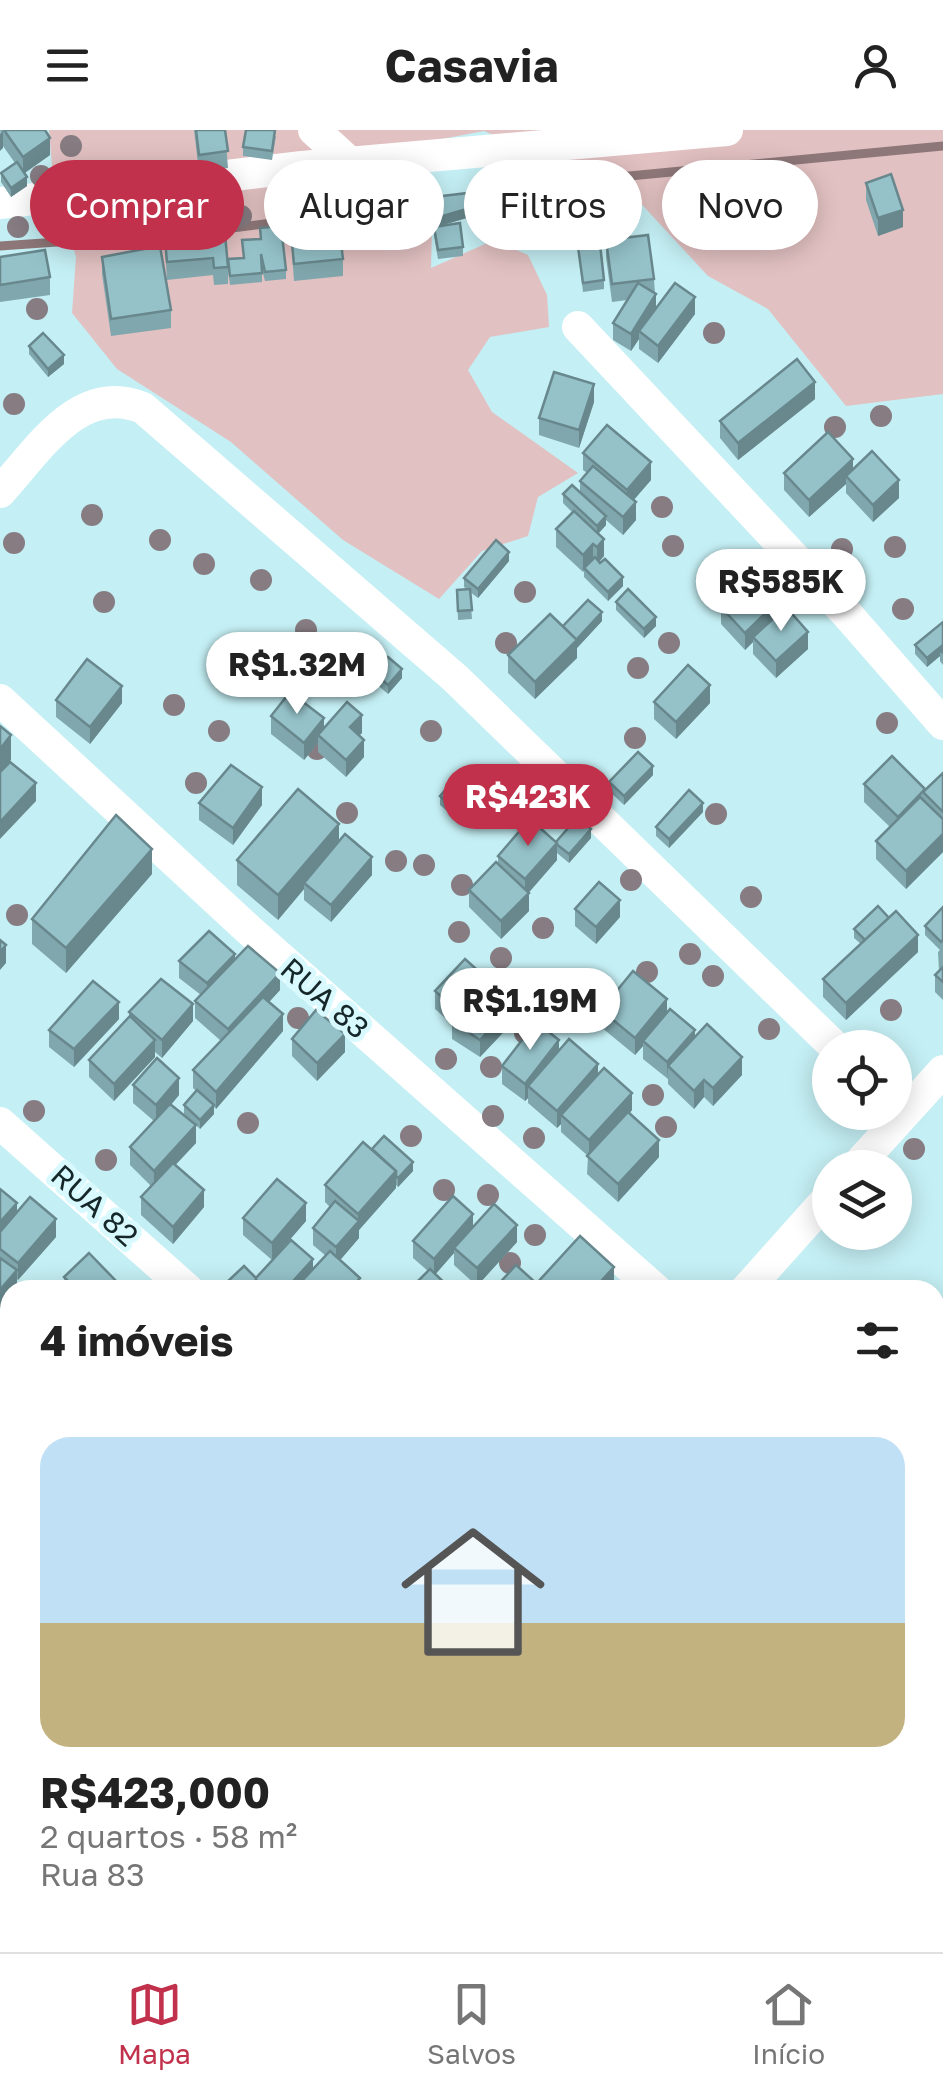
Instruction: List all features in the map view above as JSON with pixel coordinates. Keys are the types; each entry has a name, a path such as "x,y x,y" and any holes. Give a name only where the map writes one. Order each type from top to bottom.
{"street":[{"path":"314,130 347,160"},
{"path":"384,160 727,130"},
{"path":"0,203 264,173"},
{"path":"578,327 846,613 943,724"},
{"path":"0,492 66,419 88,404 112,401 143,408 454,678 817,1030"},
{"name":"RUA 83","path":"0,700 249,930 645,1280"},
{"path":"912,1098 943,1071"},
{"name":"RUA 82","path":"0,1122 177,1280"},
{"path":"755,1280 812,1216"}],"shaded area":[{"path":"49,130 943,130 943,394 846,406 768,309 708,276 684,250 818,250 818,160 662,160 662,226 642,205 642,160 552,160 484,131 437,140 432,160 264,160 264,250 431,250 431,268 472,250 517,250 528,255 547,295 549,327 490,337 468,370 492,412 578,473 538,497 528,536 482,551 439,599 343,540 231,442 117,369 72,313 74,250 244,250 244,160 52,160"}],"building":[{"path":"4,130 45,130 50,138 23,157"},
{"path":"196,130 225,130 228,151 199,155"},
{"path":"246,130 275,130 272,151 243,147"},
{"path":"17,162 27,177 11,188 1,173"},
{"path":"891,174 903,210 878,218 866,183"},
{"path":"464,193 464,210 444,216 444,196"},
{"path":"460,223 463,247 444,249 444,225"},
{"path":"260,228 264,228 264,250 284,250 286,270 265,272 261,254 262,273 230,276 228,259 244,258 244,240 261,239"},
{"path":"648,235 654,279 612,284 607,250 642,250 642,236"},
{"path":"45,250 50,277 0,285 0,257"},
{"path":"161,250 171,310 111,319 102,257"},
{"path":"166,250 226,250 228,267 214,268 213,258 167,262"},
{"path":"293,250 342,250 343,259 294,264"},
{"path":"578,250 601,250 604,280 583,283"},
{"path":"638,283 656,294 631,334 613,323"},
{"path":"675,283 695,297 658,346 639,331"},
{"path":"43,333 64,355 48,369 29,346"},
{"path":"797,359 815,382 738,443 720,421"},
{"path":"554,372 594,384 579,430 539,418"},
{"path":"607,425 651,462 627,490 583,453"},
{"path":"828,432 853,459 809,500 784,473"},
{"path":"872,451 899,480 873,505 846,476"},
{"path":"593,466 636,502 623,517 580,481"},
{"path":"572,485 606,516 597,526 563,494"},
{"path":"574,511 604,539 583,555 556,529"},
{"path":"496,540 509,552 478,589 464,578"},
{"path":"595,557 600,563 605,559 623,577 608,592 584,568"},
{"path":"757,573 781,598 745,633 721,607"},
{"path":"470,589 472,610 458,611 457,590"},
{"path":"628,589 656,617 644,629 616,602"},
{"path":"588,600 602,612 576,640 563,626"},
{"path":"786,607 808,632 776,661 753,637"},
{"path":"550,614 577,640 535,682 508,655"},
{"path":"943,622 943,645 927,658 915,645"},
{"path":"388,657 402,669 388,685 374,673"},
{"path":"87,659 122,686 90,727 56,700"},
{"path":"688,665 710,685 676,722 654,702"},
{"path":"290,692 324,718 304,743 271,716"},
{"path":"347,702 362,715 350,727 364,740 346,760 318,735"},
{"path":"0,726 11,735 0,749"},
{"path":"638,752 653,766 624,796 609,782"},
{"path":"892,756 925,789 898,817 864,784"},
{"path":"10,762 36,783 0,822 0,772"},
{"path":"231,765 262,787 233,828 199,803"},
{"path":"461,772 475,785 454,808 440,796"},
{"path":"943,773 943,812 923,792"},
{"path":"298,789 339,824 278,895 237,860"},
{"path":"689,790 703,803 669,839 656,827"},
{"path":"920,797 943,819 943,834 906,871 876,841"},
{"path":"116,815 152,849 66,948 32,919"},
{"path":"577,818 591,829 569,854 555,843"},
{"path":"530,819 557,843 525,879 498,856"},
{"path":"345,834 372,857 331,905 304,883"},
{"path":"496,862 529,893 501,921 469,890"},
{"path":"599,882 620,900 596,927 575,909"},
{"path":"878,906 889,918 865,940 854,929"},
{"path":"943,907 943,940 941,942 925,926"},
{"path":"896,911 918,935 846,1003 823,979"},
{"path":"209,931 235,954 207,983 179,961"},
{"path":"248,946 280,973 228,1029 195,1001"},
{"path":"465,959 514,1003 480,1040 452,1021 460,1013 435,991"},
{"path":"633,971 667,999 635,1038 601,1010"},
{"path":"161,979 193,1004 162,1040 129,1012"},
{"path":"93,981 119,1002 74,1049 49,1030"},
{"path":"263,997 283,1014 216,1092 193,1070"},
{"path":"670,1009 695,1030 667,1062 643,1041"},
{"path":"316,1010 345,1034 317,1063 292,1039"},
{"path":"130,1016 155,1040 114,1084 89,1060"},
{"path":"536,1022 559,1040 525,1084 502,1066"},
{"path":"707,1024 742,1057 713,1088 704,1080 694,1091 668,1066"},
{"path":"569,1039 598,1064 557,1111 528,1086"},
{"path":"157,1058 179,1078 156,1105 133,1085"},
{"path":"604,1068 632,1093 589,1140 561,1115"},
{"path":"197,1090 214,1105 200,1120 184,1105"},
{"path":"170,1104 196,1125 154,1171 130,1147"},
{"path":"628,1112 659,1140 618,1184 587,1156"},
{"path":"384,1136 413,1162 398,1178 396,1171 372,1149"},
{"path":"363,1142 396,1171 358,1214 325,1185"},
{"path":"173,1163 204,1190 173,1227 141,1197"},
{"path":"277,1179 306,1203 272,1243 243,1218"},
{"path":"0,1189 17,1203 0,1222"},
{"path":"453,1196 473,1214 434,1259 413,1241"},
{"path":"30,1197 56,1219 18,1263 0,1249 0,1232"},
{"path":"335,1201 359,1221 336,1247 313,1228"},
{"path":"494,1204 517,1225 477,1268 454,1248"},
{"path":"580,1236 614,1267 602,1280 540,1280"},
{"path":"291,1240 313,1259 294,1280 255,1279"},
{"path":"330,1251 360,1278 358,1280 303,1280"},
{"path":"89,1253 115,1280 67,1280 64,1277"},
{"path":"0,1258 17,1270 8,1280 0,1280"},
{"path":"516,1265 533,1280 502,1280"},
{"path":"244,1266 256,1278 256,1280 229,1280"},
{"path":"430,1269 442,1280 419,1280"}],"waterway":[{"path":"460,198 598,179 943,146"},
{"path":"244,227 445,201"},
{"path":"0,246 30,244"}]}
